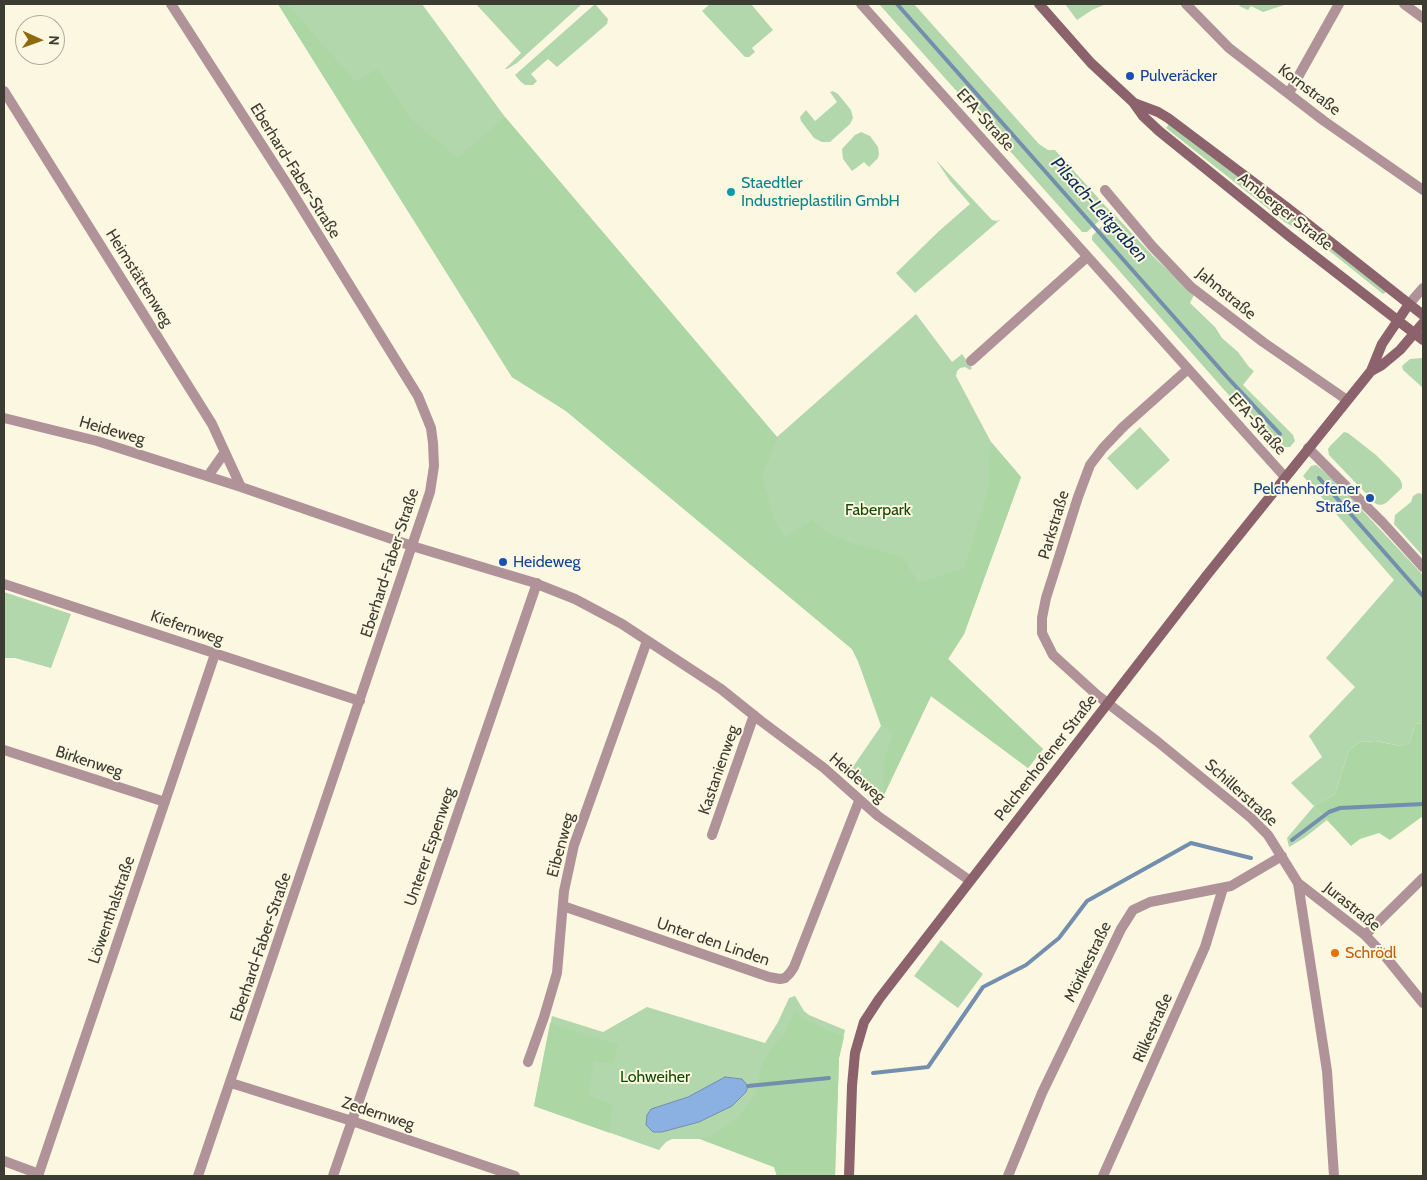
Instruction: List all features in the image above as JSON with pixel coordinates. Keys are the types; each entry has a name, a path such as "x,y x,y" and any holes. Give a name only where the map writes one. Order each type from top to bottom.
{"main road":[{"name":"Amberger Straße","path":"1039,4 1091,63 1133,102 1143,116 1290,236 1423,340"},
{"name":"Amberger Straße","path":"1133,102 1168,118 1285,206 1423,315"},
{"name":"Pelchenhofener Straße","path":"849,1176 853,1070 864,1022 891,982 969,880 1370,371 1382,344 1409,304"},
{"name":"Pelchenhofener Straße","path":"1370,371 1386,362 1415,334 1423,323"}],"street":[{"name":"Eberhard-Faber-Straße","path":"171,4 287,184 418,396 431,428 434,466 430,492 198,1176"},
{"name":"EFA-Straße","path":"861,4 1187,370 1285,477"},
{"name":"Kornstraße","path":"1186,4 1229,48 1324,121 1423,190"},
{"path":"1289,93 1339,4"},
{"path":"1404,4 1423,18"},
{"name":"Heimstättenweg","path":"4,91 212,424 241,487"},
{"name":"Jahnstraße","path":"1105,190 1152,246 1191,287 1263,342 1347,400"},
{"path":"971,361 1087,257"},
{"path":"1409,304 1423,288"},
{"name":"Parkstraße","path":"1107,704 1053,655 1042,633 1044,608 1078,496 1090,465 1123,427 1187,370"},
{"name":"Heideweg","path":"4,418 97,441 208,476 412,546 537,583 576,599 622,624 721,689 824,768 859,800 969,880"},
{"path":"1308,448 1423,567"},
{"path":"208,476 225,452"},
{"name":"Unterer Espenweg","path":"332,1176 537,583"},
{"name":"Kiefernweg","path":"4,584 360,701"},
{"name":"Eibenweg","path":"528,1062 557,973 567,873 574,845 647,641"},
{"name":"Löwenthalstraße","path":"38,1175 215,654"},
{"name":"Schillerstraße","path":"1107,704 1158,742 1251,818 1268,835 1298,883 1328,1071 1334,1176"},
{"name":"Kastanienweg","path":"712,835 754,715"},
{"name":"Birkenweg","path":"4,750 165,802"},
{"name":"Unter den Linden","path":"563,906 769,977 785,978 794,967 859,800"},
{"name":"Mörikestraße","path":"1008,1176 1042,1093 1128,916 1133,910 1150,902 1223,888 1238,882 1282,856"},
{"path":"1365,936 1423,878"},
{"name":"Jurastraße","path":"1298,883 1365,936 1385,956 1423,1003"},
{"name":"Rilkestraße","path":"1102,1176 1205,947 1223,888"},
{"name":"Zedernweg","path":"230,1083 352,1121 515,1176"},
{"path":"4,1161 38,1175"}],"green space":[{"name":"Faberpark","path":"278,4 422,4 505,117 777,437 916,314 952,362 962,354 972,368 970,370 965,367 960,368 956,376 991,442 1021,477 964,634 948,659 1043,749 1028,768 931,696 883,797 876,800 848,774 881,726 852,649 566,411 512,377"},
{"name":"Faberpark","path":"278,4 287,4 356,82 377,69 411,119 457,158 505,117 777,437 762,477 776,524 785,538 812,520 828,533 848,542 902,557 919,583 964,568 986,498 989,483 991,442 1021,477 964,634 948,659 1043,749 1028,768 931,696 883,797 884,758 894,734 882,726 852,649 566,411 512,377"},
{"path":"476,4 582,4 517,63 505,69 521,53"},
{"path":"595,4 608,19 607,24 557,67 548,59 531,74 537,81 533,85 525,85 521,82 515,75"},
{"path":"710,4 751,4 773,30 752,48 755,52 749,57 745,57 702,11"},
{"path":"879,4 914,4 1039,144 1048,150 1055,150 1110,211 1087,232 1082,232"},
{"path":"1065,4 1106,4 1092,10 1077,20"},
{"path":"1241,4 1287,4 1263,12 1251,6 1248,10 1239,6"},
{"path":"833,91 838,94 851,110 853,118 850,124 830,142 822,142 814,138 800,117 806,110 815,121 837,102 830,92"},
{"path":"1169,124 1386,292 1383,294 1322,245 1285,222 1166,128"},
{"path":"861,132 870,136 878,147 879,154 878,158 869,167 864,162 852,171 843,159 842,149 855,135"},
{"path":"936,160 992,220 997,221 1001,219 915,293 896,273 970,204 950,181"},
{"path":"1114,214 1153,256 1194,295 1190,303 1215,327 1222,338 1238,352 1254,371 1243,385 1293,435 1295,441 1290,447 1279,447 1271,443 1092,240 1092,236"},
{"path":"1423,358 1423,388 1403,370 1402,366 1410,359"},
{"path":"1140,427 1170,460 1137,490 1107,458"},
{"path":"1344,432 1348,433 1376,455 1400,479 1402,488 1386,503 1376,504 1329,455 1328,449"},
{"path":"1316,465 1329,475 1423,575 1423,723 1415,724 1410,743 1400,746 1377,741 1360,742 1349,750 1335,794 1314,806 1291,783 1322,757 1309,736 1355,687 1326,658 1394,580 1303,476 1311,466"},
{"path":"1418,493 1423,494 1422,555 1394,524 1395,515 1411,502 1413,496"},
{"path":"4,592 71,614 51,668 15,658 4,658"},
{"path":"1423,723 1423,816 1390,840 1379,833 1360,839 1351,846 1314,806 1335,794 1349,750 1360,742 1376,741 1400,746 1410,743 1415,724"},
{"path":"1314,806 1327,820 1289,847 1287,838"},
{"path":"941,940 983,974 958,1008 914,976"},
{"name":"Lohweiher","path":"795,996 804,1011 809,1015 845,1030 839,1058 835,1176 777,1176 774,1167 700,1139 672,1139 666,1142 659,1150 534,1106 552,1016 603,1032 647,1007 765,1043 778,1022 789,998"},
{"path":"795,1010 808,1021 844,1037 839,1058 835,1176 777,1176 774,1167 700,1139 713,1135 737,1119 756,1094 761,1068 767,1055 786,1031"},
{"path":"550,1023 618,1045 613,1064 594,1061 588,1095 612,1105 610,1133 534,1106"}],"water":[{"name":"Lohweiher","path":"725,1077 742,1079 748,1086 746,1092 732,1106 699,1122 662,1132 653,1132 646,1125 647,1115 651,1109 688,1097"}],"waterway":[{"name":"Pilsach-Leitgraben","path":"897,4 1228,378 1280,434"},
{"name":"Pilsach-Leitgraben","path":"1319,478 1423,596"},
{"path":"1292,840 1329,812 1340,808 1423,804"},
{"path":"873,1073 928,1067 983,987 1026,965 1059,938 1087,901 1191,843 1251,858"},
{"path":"748,1086 829,1078"}],"place":[{"name":"Pulveräcker","path":"1130,76"},
{"name":"Staedtler Industrieplastilin GmbH","path":"731,192"},
{"name":"Pelchenhofener Straße","path":"1370,498"},
{"name":"Heideweg","path":"503,562"},
{"name":"Schrödl","path":"1335,953"}]}
